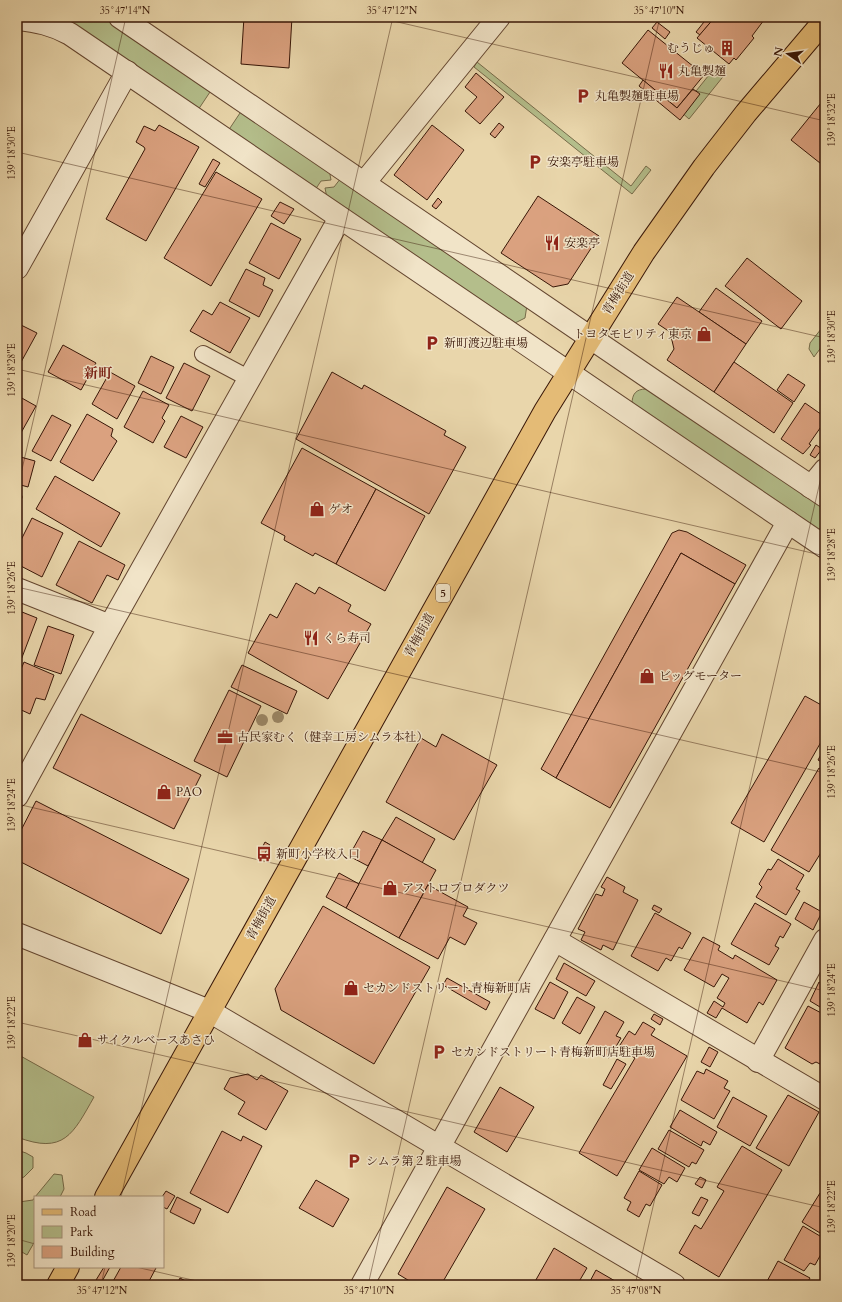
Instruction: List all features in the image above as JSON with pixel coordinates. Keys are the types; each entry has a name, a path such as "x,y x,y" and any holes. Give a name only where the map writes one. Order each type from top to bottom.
{"main road":[{"name":"青梅街道","path":"107,1196 524,449 590,338 644,252 704,168 746,113 825,20"},
{"path":"58,1285 67,1268"}],"street":[{"path":"120,17 590,338 818,491 825,470"},
{"path":"364,183 499,17"},
{"path":"17,19 56,26 127,72 340,218 570,371 825,547"},
{"path":"17,268 127,72"},
{"path":"17,796 110,626 340,218"},
{"path":"362,1285 556,940 788,522"},
{"path":"17,590 110,626"},
{"path":"17,934 209,1011 674,1285"},
{"path":"556,940 758,1061 825,1099"},
{"path":"758,1061 825,940"}],"lane":[{"path":"203,354 250,379"}],"green space":[{"path":"60,17 105,17 212,89 198,110"},
{"path":"477,62 631,186 646,166 651,170 632,194 474,67"},
{"path":"717,65 726,73 689,119 680,111"},
{"path":"242,110 329,169 331,180 321,181 315,190 228,131"},
{"path":"341,178 527,305 525,318 515,323 327,198 325,188 334,187"},
{"path":"825,324 825,342 814,357 809,349 810,343"},
{"path":"646,389 825,507 825,522 817,532 632,404 635,393"},
{"path":"17,1054 94,1097 73,1131 65,1138 46,1144 17,1137"},
{"path":"17,1150 33,1157 33,1168 24,1177 17,1180"},
{"path":"54,1174 62,1175 64,1189 60,1196 36,1196"},
{"path":"34,1198 34,1243 27,1255 17,1249 17,1206 19,1202 33,1200"}],"building":[{"path":"244,17 292,17 289,68 241,64"},
{"path":"708,17 715,17 700,35 696,32"},
{"name":"むうじゅ","path":"715,17 771,17 766,22 764,20 752,36 754,38 736,60 734,58 729,64 697,38"},
{"path":"657,22 670,32 665,39 652,28"},
{"path":"648,30 704,75 677,108 622,63"},
{"path":"476,73 504,97 480,124 465,111 477,97 465,87"},
{"path":"643,80 677,108 693,89 700,94 680,120 639,86"},
{"path":"825,98 825,167 791,140"},
{"path":"499,123 504,127 495,138 490,134"},
{"path":"159,125 199,147 146,241 106,219 145,149 136,142 144,126 155,131"},
{"path":"432,125 464,150 427,200 394,175"},
{"path":"213,159 220,163 205,187 199,184"},
{"path":"216,172 262,199 211,286 164,258"},
{"path":"538,196 599,236 568,284 553,287 501,253"},
{"path":"438,198 442,202 436,209 432,206"},
{"path":"280,202 294,209 284,224 271,216"},
{"path":"271,223 301,239 279,279 249,263"},
{"path":"747,258 802,301 781,329 725,286"},
{"path":"246,269 265,278 263,285 273,290 259,317 229,301"},
{"path":"716,288 762,321 746,344 699,312"},
{"path":"677,297 746,344 714,392 667,360 674,349 670,332 658,324"},
{"path":"220,302 250,318 230,353 190,331 203,310 212,315"},
{"path":"17,323 37,333 20,364 17,362"},
{"path":"63,345 96,363 81,390 48,372"},
{"path":"151,356 174,367 161,394 138,383"},
{"path":"734,362 793,403 774,433 714,392"},
{"path":"184,363 210,376 192,411 166,398"},
{"path":"110,372 135,386 117,419 92,404"},
{"path":"332,372 362,389 364,385 446,431 444,435 466,447 429,514 296,439"},
{"path":"788,374 805,385 794,402 777,390"},
{"path":"143,391 169,405 162,418 165,421 153,443 124,427"},
{"path":"20,397 36,406 17,440 17,401"},
{"path":"805,403 825,417 825,421 809,444 811,445 803,454 781,439"},
{"path":"87,414 113,429 111,436 117,441 93,481 60,462"},
{"path":"52,415 71,425 51,461 32,451"},
{"path":"181,416 203,427 186,458 164,447"},
{"path":"816,445 822,449 815,458 810,455"},
{"path":"302,448 376,489 336,564 315,553 313,556 284,540 285,536 261,523"},
{"path":"17,456 35,461 28,487 17,484"},
{"path":"55,476 120,513 101,547 36,509"},
{"path":"376,489 425,516 385,591 336,564"},
{"path":"17,492 21,493 22,497 17,518"},
{"path":"32,518 63,533 42,577 17,564 17,548"},
{"path":"679,530 687,532 746,565 735,584 681,553 556,778 541,769 672,533"},
{"path":"79,541 125,565 118,580 107,575 92,603 56,585"},
{"path":"681,553 735,584 610,808 556,778"},
{"path":"296,583 315,594 319,587 351,605 348,611 371,624 328,699 248,653 270,614 277,618"},
{"path":"17,610 37,618 21,660 17,659"},
{"path":"48,626 74,635 61,674 34,665"},
{"path":"24,662 54,675 45,700 36,698 30,714 17,708 17,679"},
{"path":"242,665 297,691 287,714 231,687"},
{"path":"229,690 261,706 227,777 194,761"},
{"path":"805,696 825,707 825,735 764,842 731,823"},
{"path":"81,714 201,775 174,829 53,768"},
{"path":"442,734 497,765 454,840 386,802 421,738 436,747"},
{"path":"825,747 825,764 818,760"},
{"path":"819,768 825,771 825,846 809,872 771,850"},
{"path":"36,801 189,879 161,934 17,860 17,838"},
{"path":"396,817 435,839 422,863 382,840"},
{"path":"363,831 382,840 368,866 349,856"},
{"path":"382,840 436,870 399,938 346,908"},
{"path":"265,842 270,845 262,858 258,856"},
{"path":"778,859 804,875 796,889 800,891 786,915 756,897 762,887 759,884 768,869 771,870"},
{"path":"339,873 359,884 346,908 326,897"},
{"path":"607,877 625,887 623,892 638,900 613,950 603,945 601,950 581,940 585,932 578,929 596,894 602,896 605,889 601,887"},
{"path":"428,885 468,907 463,916 477,923 465,945 450,937 438,959 399,938"},
{"path":"804,902 822,912 813,930 795,919"},
{"path":"755,903 791,924 783,938 780,936 775,946 779,948 769,965 731,944"},
{"path":"654,905 662,909 659,913 652,909"},
{"path":"323,906 430,967 374,1064 281,1010 275,989"},
{"path":"655,913 691,933 682,949 679,947 671,961 666,958 658,971 631,956"},
{"path":"703,937 720,946 718,950 733,959 735,955 777,980 763,1005 759,1002 747,1023 722,1008 716,1018 707,1013 714,1001 723,1007 725,1003 717,998 729,978 722,974 714,987 684,970"},
{"path":"564,963 595,981 586,996 556,979"},
{"path":"447,978 490,1002 486,1010 443,985"},
{"path":"550,982 568,992 554,1019 535,1009"},
{"path":"819,982 825,985 825,1010 810,1001"},
{"path":"577,997 595,1007 580,1034 562,1023"},
{"path":"808,1006 825,1015 825,1055 820,1064 816,1062 812,1064 785,1048"},
{"path":"605,1011 624,1022 616,1036 621,1038 614,1050 608,1048 607,1050 612,1052 609,1058 586,1045"},
{"path":"654,1014 663,1019 660,1025 651,1019"},
{"path":"643,1022 655,1029 651,1035 687,1056 617,1176 579,1153 635,1058 618,1048 629,1031 635,1035"},
{"path":"709,1047 718,1052 710,1067 701,1062"},
{"path":"617,1059 626,1064 611,1089 603,1085"},
{"path":"706,1069 728,1081 724,1088 730,1091 714,1119 681,1100 697,1071 704,1074"},
{"path":"248,1074 257,1080 261,1075 288,1091 266,1130 238,1114 245,1102 224,1089 230,1078"},
{"path":"500,1087 534,1107 507,1152 474,1132"},
{"path":"788,1095 819,1112 789,1166 756,1148"},
{"path":"733,1097 767,1116 750,1146 717,1127"},
{"path":"680,1110 717,1132 710,1145 703,1141 701,1146 670,1127"},
{"path":"669,1130 704,1150 696,1164 692,1162 689,1167 658,1149"},
{"path":"222,1131 241,1141 243,1136 262,1146 228,1213 190,1193"},
{"path":"742,1146 782,1170 719,1277 679,1253 695,1225 701,1229 724,1191 717,1187"},
{"path":"652,1148 685,1168 677,1182 669,1177 664,1184 639,1170"},
{"path":"639,1171 662,1185 650,1206 646,1204 639,1217 627,1210 631,1202 624,1198"},
{"path":"700,1177 706,1180 702,1188 695,1184"},
{"path":"316,1180 349,1199 333,1227 299,1208"},
{"path":"447,1187 485,1209 441,1285 416,1285 398,1274"},
{"path":"166,1191 175,1196 167,1209 164,1208 164,1196 163,1196"},
{"path":"820,1193 825,1196 825,1236 802,1222"},
{"path":"177,1197 201,1209 194,1224 170,1212"},
{"path":"701,1197 708,1200 699,1216 692,1213"},
{"path":"803,1226 825,1239 825,1247 815,1265 810,1263 804,1271 784,1260"},
{"path":"554,1248 587,1268 577,1285 533,1285"},
{"path":"778,1261 810,1278 806,1285 765,1285"},
{"path":"103,1268 109,1268 100,1285 93,1285"},
{"path":"120,1268 156,1268 147,1285 111,1285"},
{"path":"596,1270 622,1285 588,1285"},
{"path":"180,1278 193,1285 168,1285 170,1281 177,1284"}],"place":[{"name":"むうじゅ","path":"727,48"},
{"name":"丸亀製麺","path":"666,71"},
{"name":"丸亀製麺駐車場","path":"583,96"},
{"name":"安楽亭駐車場","path":"535,162"},
{"name":"安楽亭","path":"552,243"},
{"name":"トヨタモビリティ東京","path":"704,334"},
{"name":"新町渡辺駐車場","path":"432,343"},
{"name":"ゲオ","path":"317,509"},
{"name":"くら寿司","path":"311,638"},
{"name":"ビッグモーター","path":"647,676"},
{"name":"古民家むく（健幸工房シムラ本社）","path":"225,737"},
{"name":"PAO","path":"164,792"},
{"name":"新町小学校入口","path":"264,854"},
{"name":"アストロプロダクツ","path":"390,888"},
{"name":"セカンドストリート青梅新町店","path":"351,988"},
{"name":"サイクルベースあさひ","path":"85,1040"},
{"name":"セカンドストリート青梅新町店駐車場","path":"439,1052"},
{"name":"シムラ第２駐車場","path":"354,1161"}],"district":[{"name":"新町","path":"98,373"}]}
